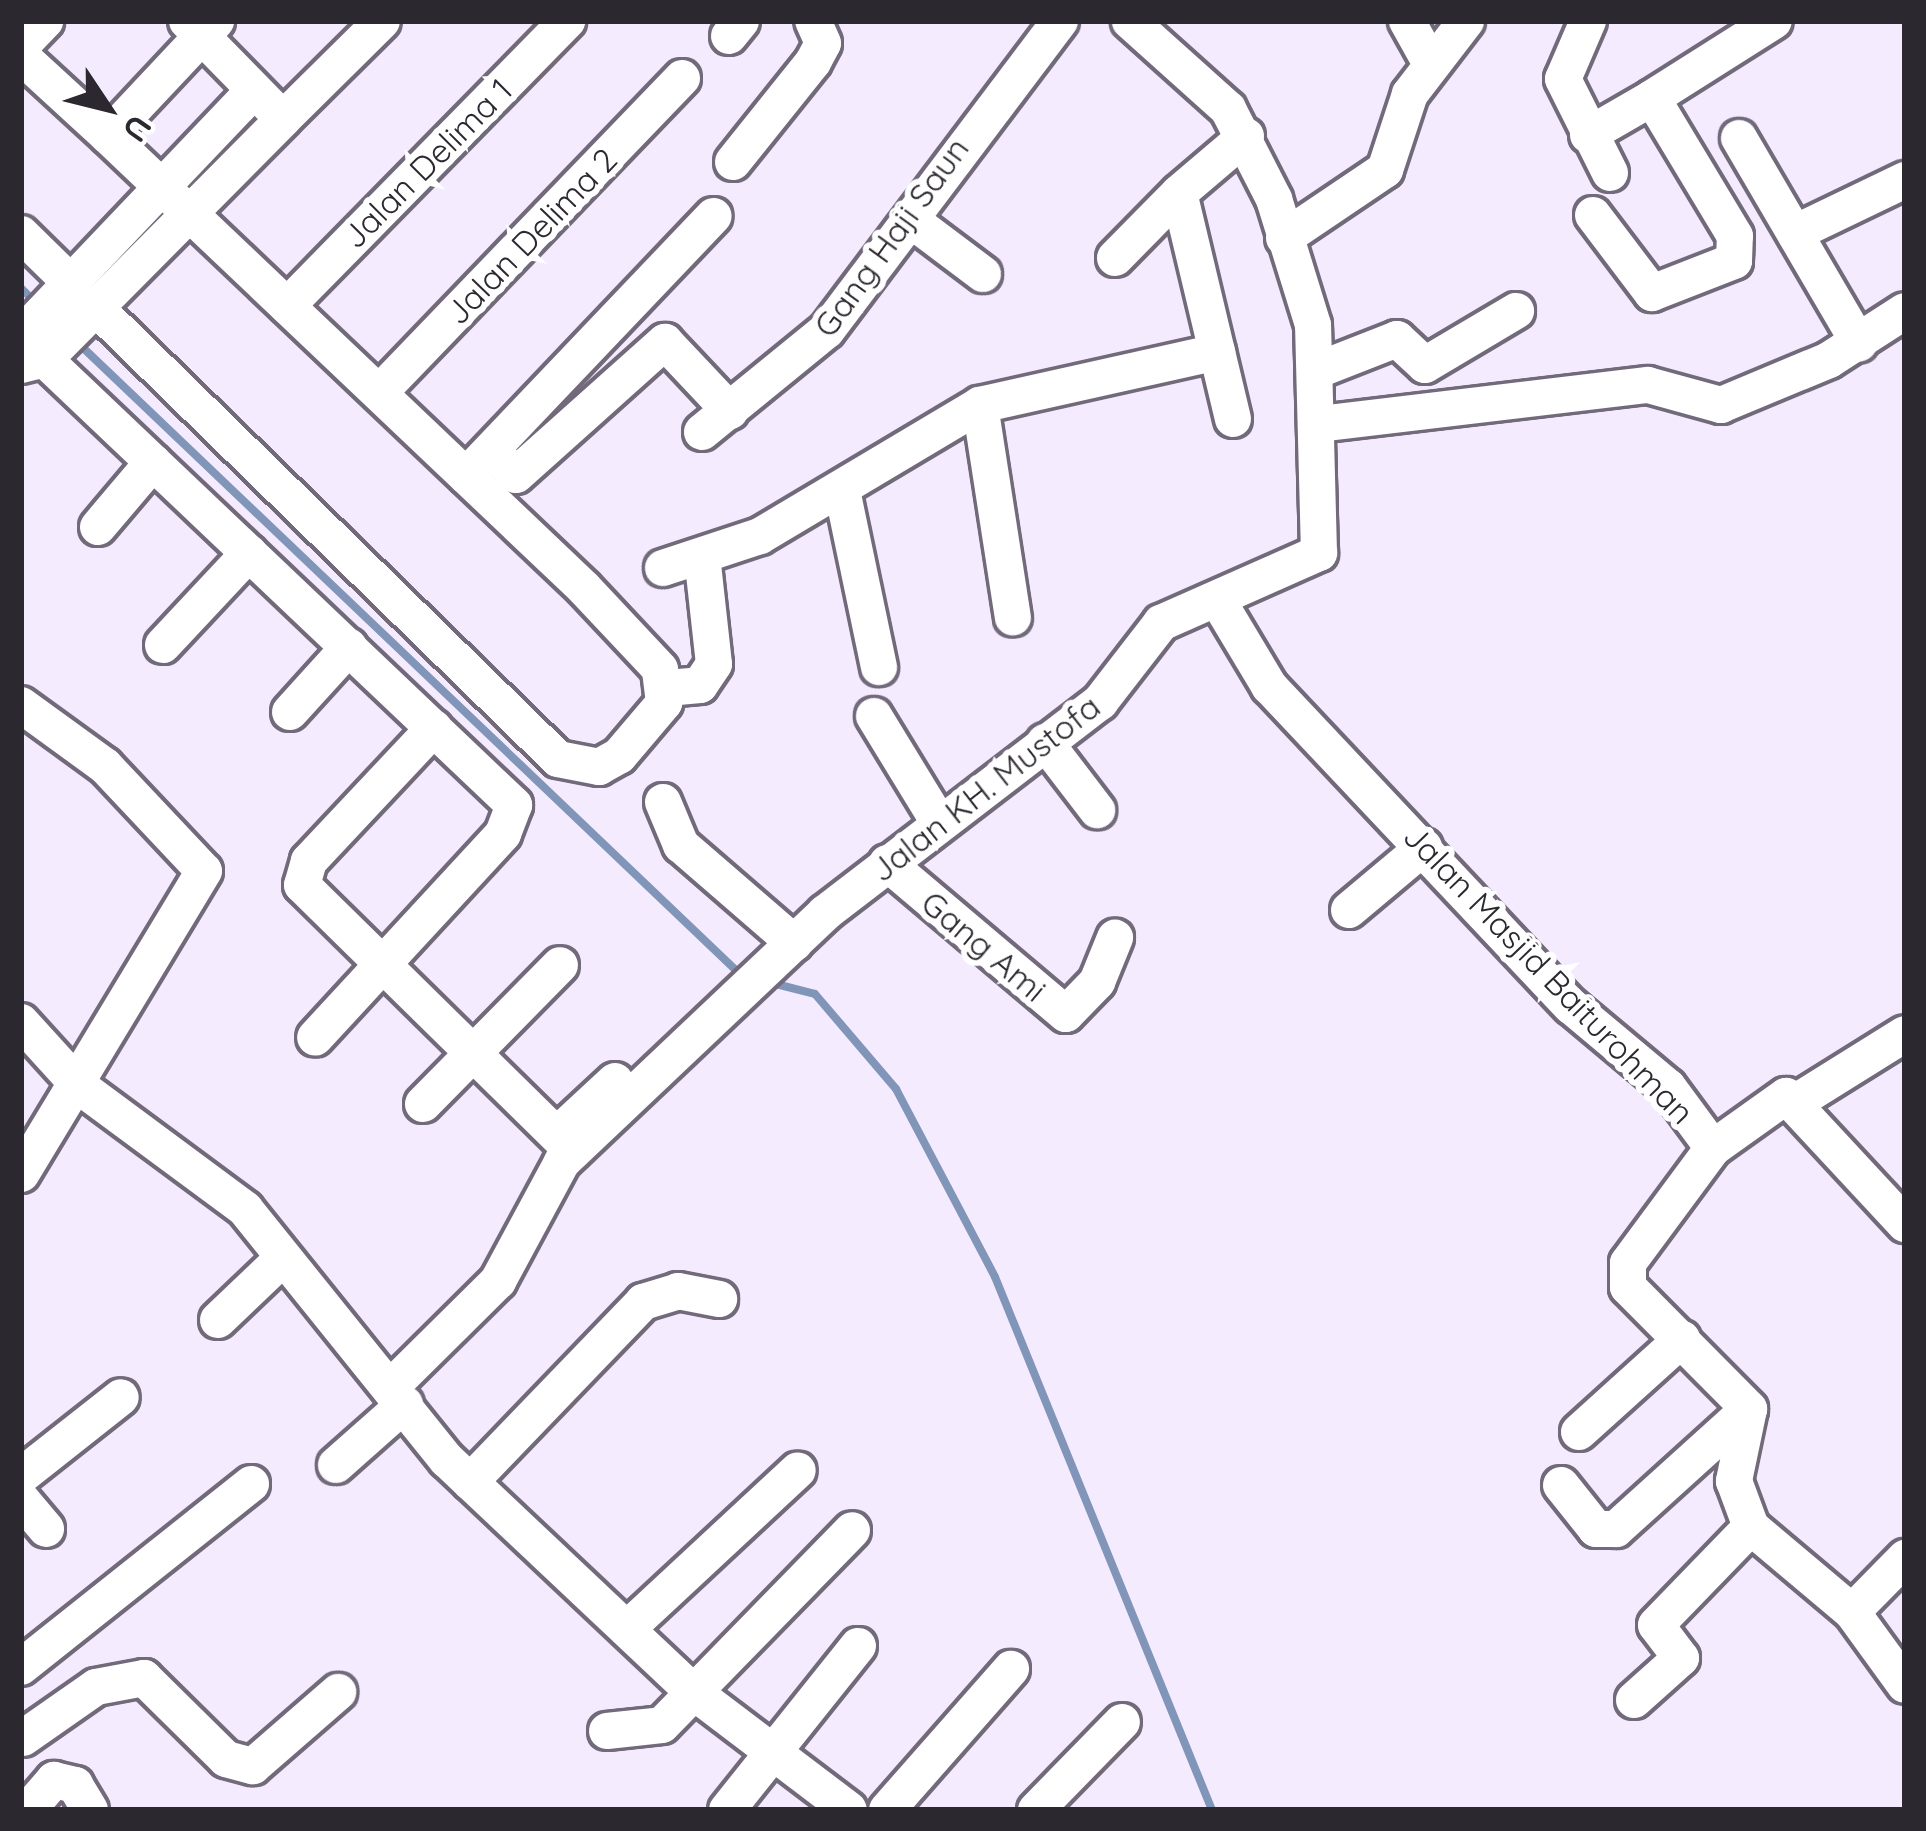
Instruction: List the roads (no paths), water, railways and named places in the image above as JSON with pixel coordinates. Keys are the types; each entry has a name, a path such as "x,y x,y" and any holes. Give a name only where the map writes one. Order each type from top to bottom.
{"street":[{"path":"21,46 45,21"},
{"path":"315,1038 514,814 434,728 31,346 176,199 283,119 382,21"},
{"name":"Jalan Delima 1","path":"287,306 567,21"},
{"path":"733,162 813,62 823,43 813,21"},
{"name":"Gang Haji Saun","path":"478,463 516,475 665,342 716,421 826,331 1060,21"},
{"path":"1407,21 1431,64"},
{"path":"1284,238 1384,170 1402,108 1466,21"},
{"path":"1588,21 1564,79 1610,173"},
{"name":"Jalan KH. Mustofa","path":"336,1465 498,1281 565,1143 746,994 794,944 887,863 1110,692 1152,630 1220,604 1318,553 1318,370 1284,238 1246,136 1208,84 1142,24"},
{"path":"1588,135 1761,24"},
{"path":"108,136 201,26 283,119"},
{"path":"21,56 379,393 478,463 667,688"},
{"name":"Jalan Delima 2","path":"379,393 682,79"},
{"path":"176,199 254,90"},
{"path":"1593,215 1663,296 1739,252 1652,98"},
{"path":"1115,258 1179,193 1246,136"},
{"path":"1738,138 1859,343"},
{"path":"1795,233 1905,180"},
{"path":"1179,193 1232,419"},
{"path":"478,463 714,216"},
{"path":"911,220 983,274"},
{"path":"21,234 74,302 559,759 599,766 619,756 667,688 700,685 715,664 702,556"},
{"path":"1318,370 1397,339 1420,364 1432,363 1516,311"},
{"path":"1319,424 1648,385 1720,405 1902,321"},
{"path":"663,568 702,556 842,490 980,405 1216,352"},
{"path":"980,405 1013,617"},
{"path":"98,527 154,462"},
{"path":"842,490 879,667"},
{"path":"163,645 249,553"},
{"name":"Jalan Masjid Baiturohman","path":"1220,604 1269,686 1571,1006 1668,1087 1714,1148 1624,1276 1749,1408"},
{"path":"290,712 349,647"},
{"path":"21,706 104,766 204,871 79,1086 21,1174"},
{"path":"874,716 938,821"},
{"path":"434,728 302,874 321,910 565,1143 615,1081"},
{"path":"1045,742 1097,810"},
{"path":"663,802 681,845 794,944"},
{"path":"1349,910 1424,848"},
{"name":"Gang Ami","path":"887,863 1066,1014 1097,982 1115,938"},
{"path":"423,1104 468,1049 560,965"},
{"path":"21,1022 79,1086 245,1209 470,1482 691,1690 764,1752 848,1810"},
{"path":"1714,1148 1761,1105 1796,1102 1905,1034"},
{"path":"1796,1102 1905,1224"},
{"path":"218,1320 282,1259"},
{"path":"470,1482 643,1302 678,1291 719,1300"},
{"path":"1580,1432 1682,1339"},
{"path":"21,1476 121,1396"},
{"path":"1561,1485 1596,1529 1616,1529 1749,1408"},
{"path":"1749,1408 1734,1481 1751,1526 1852,1612 1905,1685"},
{"path":"628,1629 798,1470"},
{"path":"21,1666 251,1484"},
{"path":"21,1499 46,1529"},
{"path":"1634,1700 1681,1658 1656,1625 1751,1526"},
{"path":"607,1731 654,1730 852,1530"},
{"path":"1852,1612 1905,1558"},
{"path":"727,1810 764,1752 858,1646"},
{"path":"887,1810 1010,1669"},
{"path":"90,1810 75,1785 33,1794 22,1736 96,1687 144,1678 226,1759 253,1766 338,1692"},
{"path":"1036,1810 1122,1723"}],"waterway":[{"path":"21,288 37,304"},
{"path":"78,343 740,974"},
{"path":"772,983 815,994 896,1089 995,1277 1212,1810"}]}
